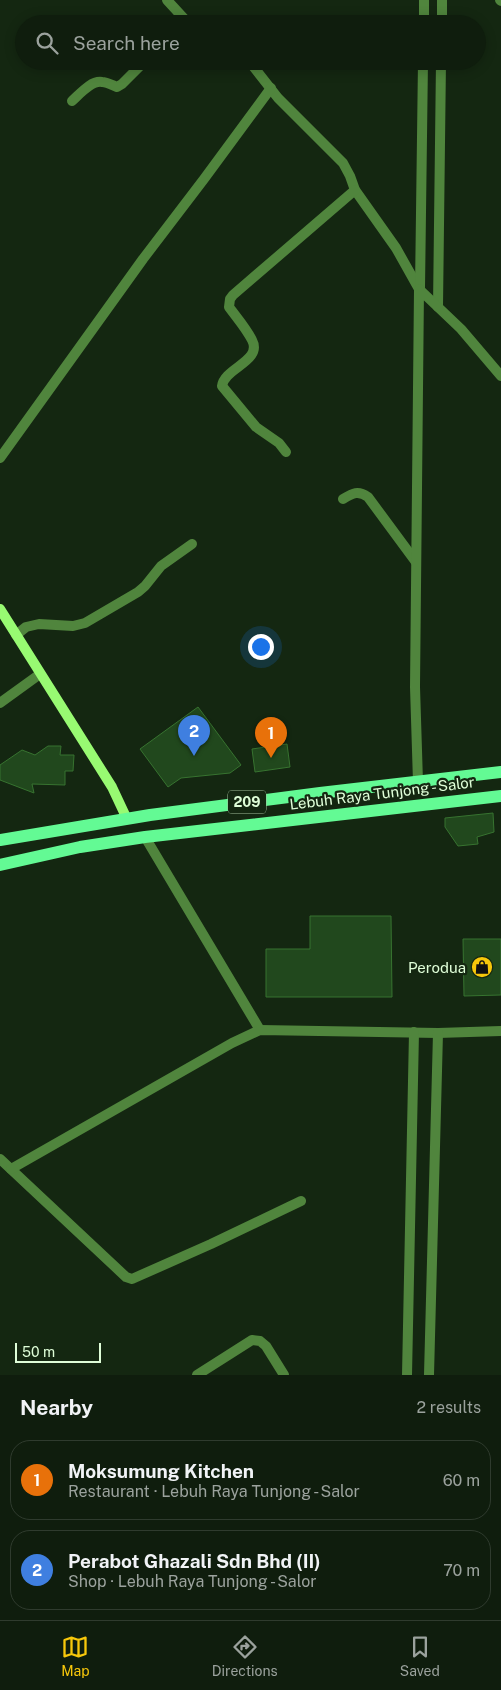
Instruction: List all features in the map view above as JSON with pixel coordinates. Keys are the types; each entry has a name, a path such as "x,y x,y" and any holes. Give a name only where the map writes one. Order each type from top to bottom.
{"main road":[{"path":"0,609 112,787 127,819"},
{"name":"Lebuh Raya Tunjong - Salor","path":"0,840 127,819 499,771"},
{"name":"Lebuh Raya Tunjong - Salor","path":"0,865 80,847 145,837 498,797"}],"street":[{"path":"424,0 424,15"},
{"path":"442,0 442,15"},
{"path":"170,1 180,15"},
{"path":"72,101 97,82 117,86 122,84 136,70"},
{"path":"256,70 278,98 343,163 355,190 396,248 422,292 461,329 501,376"},
{"path":"418,782 415,687 422,292 423,70"},
{"path":"436,304 441,70"},
{"path":"0,458 143,258 271,88"},
{"path":"286,452 279,443 256,427 222,386 225,378 249,358 254,350 253,342 229,307 229,303 234,295 355,190"},
{"path":"343,498 353,492 362,492 368,497 416,562"},
{"path":"16,635 26,627 39,624 60,627 85,623 138,592 161,566 192,544"},
{"path":"0,703 40,674"},
{"path":"145,837 260,1030"},
{"path":"10,1169 232,1043 260,1030 438,1033 501,1031"},
{"path":"407,1375 414,1032"},
{"path":"429,1375 438,1033"},
{"path":"0,1159 126,1277 132,1279 301,1201"},
{"path":"197,1375 252,1340 260,1341 266,1346 284,1375"}],"building":[{"path":"198,707 241,765 230,773 181,778 168,787 140,749"},
{"path":"287,744 290,767 255,772 252,749"},
{"path":"48,746 61,746 60,755 74,755 73,771 65,771 65,785 32,784 34,793 0,780 0,765 22,750 35,755"},
{"path":"493,813 494,832 477,837 478,844 458,846 445,827 445,818"},
{"path":"310,916 391,916 392,997 266,997 266,949 310,949"},
{"name":"Perodua","path":"463,939 501,939 501,995 464,996"}],"place":[{"name":"Perabot Ghazali Sdn Bhd (II)","path":"194,756"},
{"name":"Moksumung Kitchen","path":"271,758"},
{"name":"Perodua","path":"482,967"}]}
